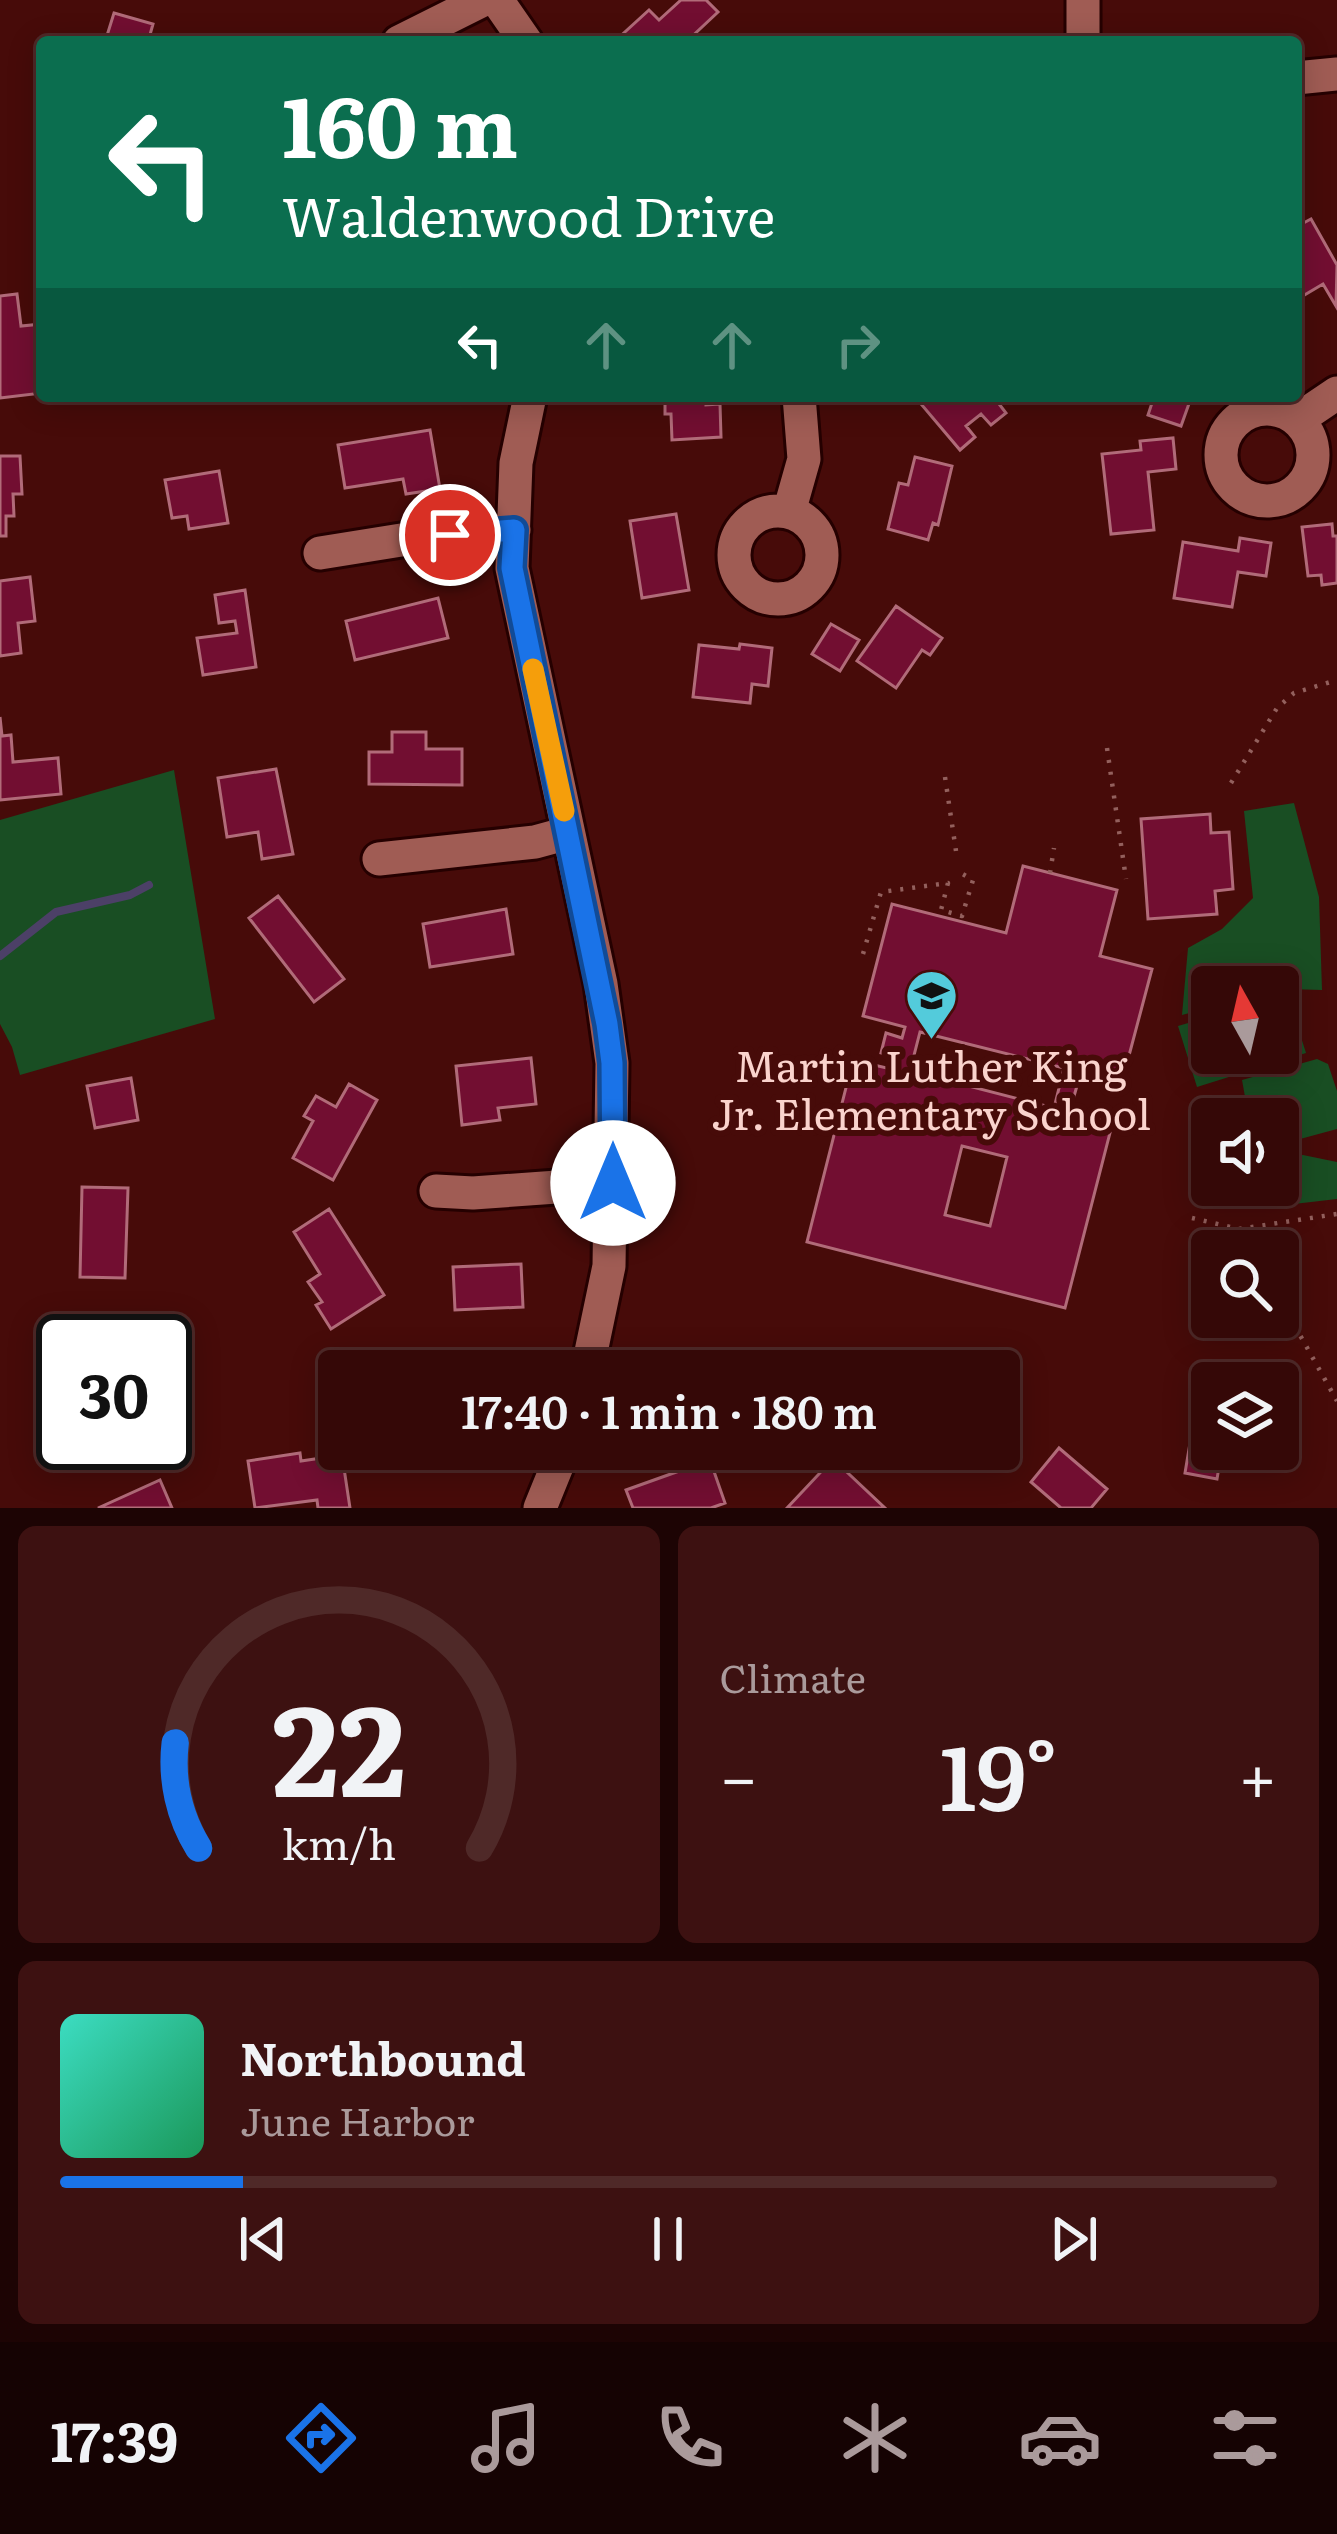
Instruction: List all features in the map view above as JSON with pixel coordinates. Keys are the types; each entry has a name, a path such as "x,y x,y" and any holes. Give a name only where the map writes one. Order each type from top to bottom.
{"street":[{"path":"411,36 483,0"},
{"path":"497,0 522,36"},
{"path":"1083,0 1083,36"},
{"path":"1302,77 1337,74"},
{"path":"1297,420 1337,393"},
{"path":"529,402 516,463 512,568 601,984 612,1063 609,1266 591,1350"},
{"path":"790,512 804,458 799,402"},
{"path":"320,553 419,536 514,530"},
{"path":"379,859 535,842 568,833"},
{"path":"436,1191 473,1193 613,1183"},
{"path":"539,1508 555,1470"}],"path":[{"path":"1231,783 1277,707 1294,693 1337,680"},
{"path":"1107,748 1126,879"},
{"path":"945,777 956,851"},
{"path":"1050,873 1054,848"},
{"path":"863,954 881,892 948,883 941,910 962,916 973,880 959,872"},
{"path":"1192,1218 1239,1229 1337,1214"},
{"path":"1265,1226 1266,1230"},
{"path":"1299,1333 1337,1401"}],"green space":[{"path":"174,770 215,1019 20,1075 0,1024 0,820"},
{"path":"1294,803 1319,897 1322,990 1299,989 1299,966 1191,966 1191,1013 1182,1015 1188,948 1222,929 1253,898 1244,811"},
{"path":"1191,1022 1191,1068 1178,1026"},
{"path":"1317,1059 1328,1064 1337,1091 1337,1129 1299,1139 1299,1098 1245,1098 1242,1080 1263,1074 1299,1074 1299,1064"},
{"path":"1193,1074 1239,1074 1197,1087"},
{"path":"1299,1155 1337,1162 1337,1199 1299,1203"}],"building":[{"path":"681,0 706,0 718,12 692,36 621,36 649,10 659,20"},
{"path":"114,13 153,24 150,36 107,36"},
{"path":"1311,219 1337,265 1336,306 1323,284 1302,296 1302,224"},
{"path":"17,294 21,326 36,325 36,394 0,398 0,296"},
{"path":"665,402 720,404 721,437 672,440 671,414 665,414"},
{"path":"998,402 1006,413 991,425 981,414 966,426 975,437 960,450 921,404"},
{"path":"1190,402 1181,426 1148,415 1152,403"},
{"path":"430,430 440,489 406,494 403,479 345,488 338,445"},
{"path":"1173,438 1176,469 1148,472 1154,530 1111,534 1102,454 1141,450 1140,441"},
{"path":"0,456 20,456 22,494 13,494 14,516 6,516 6,536 0,536"},
{"path":"915,457 952,466 938,525 933,523 928,540 888,529 899,483 908,485"},
{"path":"219,471 228,523 189,529 187,516 172,518 165,480"},
{"path":"676,514 689,590 642,598 630,521"},
{"path":"1332,524 1333,536 1337,536 1337,583 1322,585 1321,575 1308,576 1302,527"},
{"path":"1240,538 1271,543 1266,576 1238,572 1232,607 1174,598 1183,542 1238,551"},
{"path":"30,577 35,621 18,623 21,653 0,656 0,581"},
{"path":"245,590 256,667 203,675 197,638 237,633 235,621 219,623 215,595"},
{"path":"438,598 448,638 355,660 346,621"},
{"path":"896,606 942,638 930,655 922,650 896,688 857,661"},
{"path":"831,624 859,640 840,671 812,654"},
{"path":"740,644 772,648 768,686 752,684 750,703 693,697 699,645 739,649"},
{"path":"0,717 2,736 11,735 13,762 58,758 61,794 0,800"},
{"path":"392,732 426,732 426,749 462,749 462,785 369,784 369,752 392,752"},
{"path":"276,769 293,854 262,859 258,832 227,837 218,778"},
{"path":"1210,814 1211,833 1229,832 1233,889 1215,891 1217,914 1148,919 1141,819"},
{"path":"1023,866 1117,890 1100,956 1152,969 1122,1082 1081,1072 1070,1110 1113,1121 1065,1308 807,1242 853,1060 895,1070 898,1057 881,1053 886,1033 902,1038 905,1027 863,1016 892,904 1006,933","holes":["920,1032 1064,1068 1054,1108 910,1071","962,1146 1007,1157 990,1226 945,1215"]},
{"path":"278,896 344,979 314,1002 249,918"},
{"path":"506,909 513,954 430,967 423,924"},
{"path":"531,1058 536,1104 498,1108 500,1120 462,1125 456,1066"},
{"path":"131,1078 138,1120 95,1128 87,1086"},
{"path":"349,1084 377,1100 333,1180 293,1158 313,1121 304,1116 316,1096 336,1107"},
{"path":"82,1187 128,1188 125,1278 80,1277"},
{"path":"329,1209 384,1295 331,1329 316,1305 322,1302 308,1282 320,1274 294,1232"},
{"path":"521,1264 523,1307 455,1310 453,1267"},
{"path":"1190,1443 1191,1470 1218,1470 1217,1479 1185,1473"},
{"path":"1059,1448 1107,1489 1091,1508 1061,1508 1031,1482"},
{"path":"300,1453 301,1461 318,1459 318,1470 344,1470 350,1508 318,1508 317,1500 255,1508 248,1461"},
{"path":"682,1470 713,1470 725,1503 711,1508 633,1508 626,1490"},
{"path":"823,1470 845,1470 885,1508 787,1508"},
{"path":"160,1480 172,1508 98,1508"}],"waterway":[{"path":"0,956 56,912 130,895 149,885"}],"slow traffic":[{"path":"533,669 564,811"}],"place":[{"name":"Martin Luther King Jr. Elementary School","path":"931,1041"}],"route":[{"path":"450,535 514,530 512,568 601,984 612,1063 613,1183"}]}
